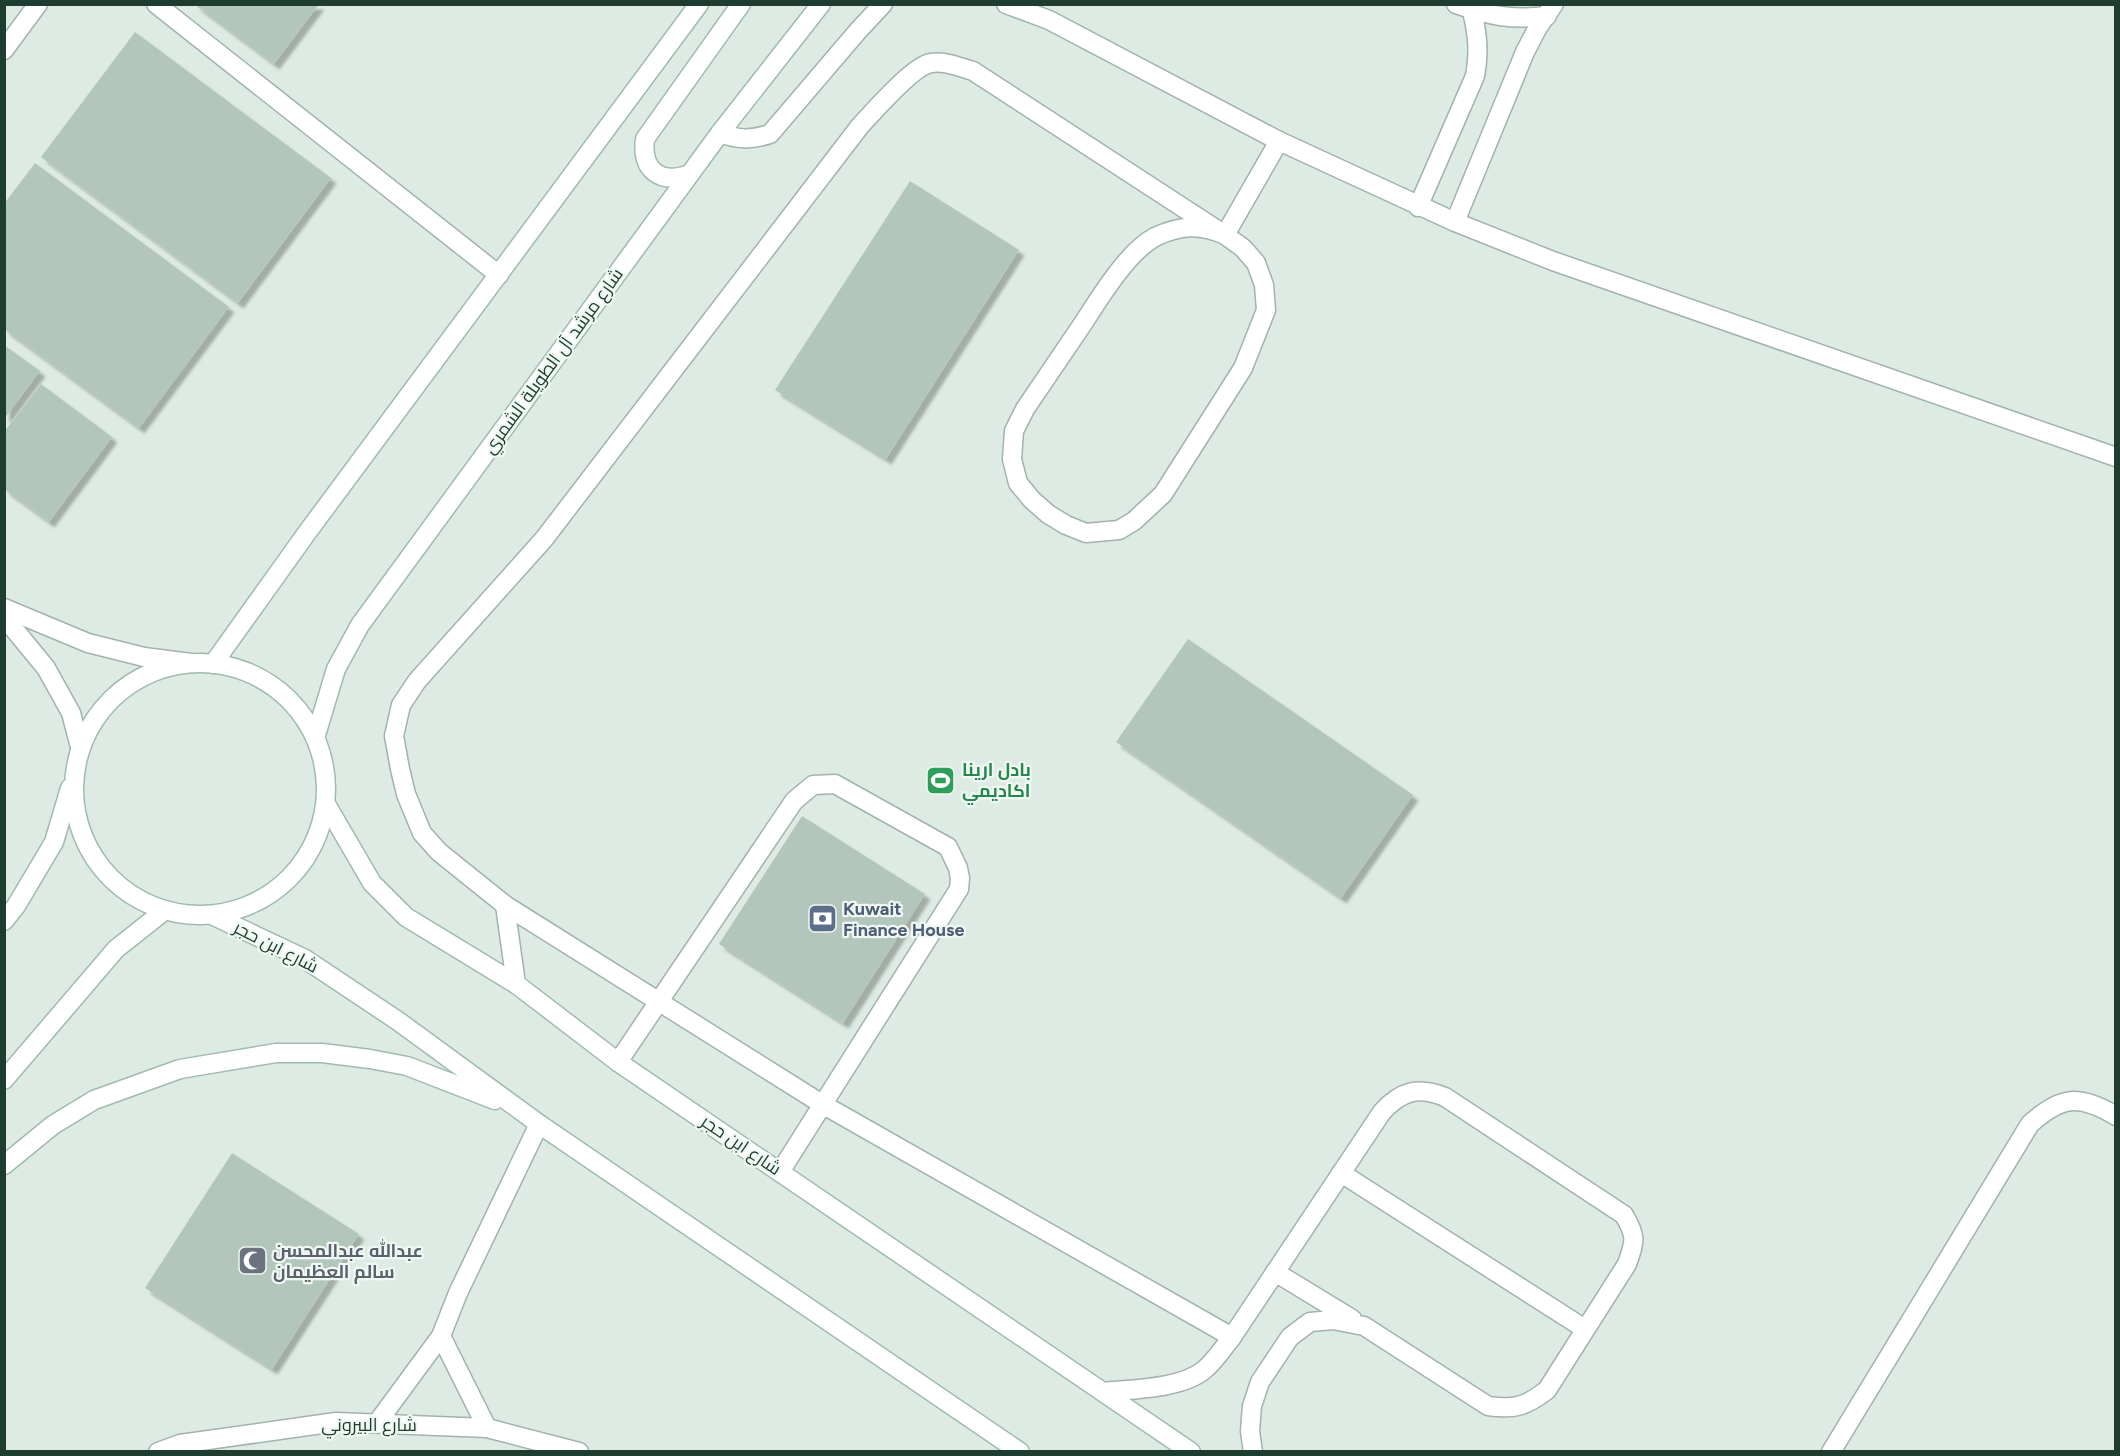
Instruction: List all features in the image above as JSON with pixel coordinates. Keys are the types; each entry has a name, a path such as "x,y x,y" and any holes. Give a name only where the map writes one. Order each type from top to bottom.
{"main road":[{"path":"4,50 38,4"},
{"path":"156,4 499,275"},
{"path":"213,664 254,605 699,4"},
{"path":"690,174 678,178 666,178 654,172 646,163 645,139 741,4"},
{"name":"شارع مرشد آل الطويلة الشمري","path":"316,735 336,669 360,625 720,133 821,4"},
{"path":"720,133 737,139 754,139 770,134 883,4"},
{"path":"1006,4 1049,20 1279,141 1418,207 1553,261 2115,457"},
{"path":"1031,4 1049,20"},
{"path":"1466,6 1488,15 1508,18 1550,10"},
{"path":"1418,207 1475,76 1479,60 1478,43 1466,6"},
{"path":"1455,222 1525,52 1550,10"},
{"path":"1225,235 1208,228 1183,227 1154,238 1140,249 1110,283 1025,409 1014,431 1012,459 1018,483 1040,507 1066,525 1086,533 1119,530 1164,494 1243,368 1266,310 1264,285 1256,263 1243,248 1225,235 973,71 946,63 928,63 898,86 861,126 544,539 417,681 401,705 394,736 406,794 422,833 439,852 505,905 822,1104 1232,1337"},
{"path":"1225,235 1279,141"},
{"path":"4,608 88,643 144,657 229,666 265,680 295,704 316,735 326,769 326,804 314,844 289,879 254,904 212,915 188,915 164,911 125,892 95,860 77,821 73,778"},
{"path":"4,617 46,668 71,713 80,747"},
{"path":"4,921 16,906 54,842 80,747 94,719 120,691 153,671 191,663"},
{"path":"618,1062 794,801 813,785 835,784 948,848 958,868 959,889 780,1172"},
{"name":"شارع ابن حجر","path":"326,804 372,884 406,917 516,984 618,1062 1191,1452"},
{"path":"505,905 516,984"},
{"path":"4,1080 116,949 164,911"},
{"name":"شارع ابن حجر","path":"212,915 304,959 398,1021 539,1124 1020,1452"},
{"path":"4,1165 53,1125 94,1100 180,1069 276,1053 322,1053 407,1066 516,1108"},
{"path":"1103,1392 1146,1388 1187,1379 1204,1370 1232,1337 1275,1272 1341,1173 1382,1112 1400,1096 1415,1091 1431,1092 1444,1097 1600,1198 1624,1215 1633,1230 1635,1241 1627,1264 1547,1390 1530,1403 1508,1409 1488,1406 1275,1272"},
{"path":"1831,1452 2030,1125 2058,1103 2073,1100 2091,1104 2115,1116"},
{"path":"377,1424 441,1336 458,1293 539,1124"},
{"path":"1341,1173 1586,1329"},
{"path":"1253,1452 1250,1431 1252,1406 1260,1382 1290,1337 1310,1322 1333,1320 1364,1326"},
{"path":"441,1336 487,1428"},
{"name":"شارع البيروني","path":"158,1452 180,1444 336,1422 487,1428 579,1452"}],"building":[{"path":"194,4 319,4 274,64"},
{"path":"135,32 331,178 238,303 41,157"},
{"path":"35,163 229,307 139,428 4,329 4,204"},
{"path":"910,181 1019,250 886,459 775,390"},
{"path":"4,345 40,371 4,419"},
{"path":"41,384 112,437 49,522 4,489 4,432"},
{"path":"1188,639 1413,795 1341,898 1116,742"},
{"name":"Kuwait Finance House","path":"802,816 925,894 843,1023 719,944"},
{"name":"عبدالله عبدالمحسن سالم العظيمان","path":"232,1153 359,1234 272,1369 145,1288"}],"place":[{"name":"بادل ارينا اكاديمي","path":"941,780"},
{"name":"Kuwait Finance House","path":"822,919"},
{"name":"عبدالله عبدالمحسن سالم العظيمان","path":"252,1261"}]}
